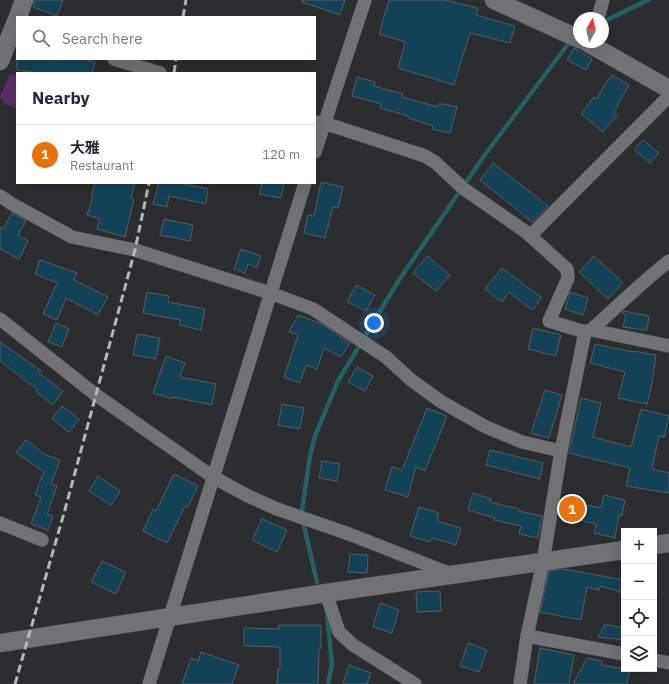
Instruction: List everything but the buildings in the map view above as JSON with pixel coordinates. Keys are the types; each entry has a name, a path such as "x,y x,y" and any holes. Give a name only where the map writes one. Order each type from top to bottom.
{"street":[{"path":"18,16 24,0"},
{"path":"316,146 320,123 365,0"},
{"path":"494,0 573,36"},
{"path":"600,12 603,0"},
{"path":"0,61 16,22"},
{"path":"597,48 669,89"},
{"path":"117,60 157,72"},
{"path":"530,236 669,96"},
{"path":"320,123 425,156 436,163 461,186 530,236 567,269 568,278 549,322 669,346"},
{"path":"149,684 168,618 305,184"},
{"path":"0,196 72,237 135,250 270,293 313,309 386,357 410,379 440,401 486,427 522,442 561,451"},
{"path":"520,684 527,636 543,562 561,451 588,331 648,277 669,261"},
{"path":"0,319 96,395 213,477 248,496 277,508 349,534 451,574"},
{"path":"0,523 42,540"},
{"path":"657,545 669,543"},
{"path":"0,644 451,574 621,550"},
{"path":"326,593 339,632 353,646 415,684"},
{"path":"527,636 621,653"},
{"path":"657,661 669,663"}],"shaded area":[{"path":"10,74 16,75 16,109 5,104 0,96"}],"waterway":[{"path":"609,19 648,0"},
{"path":"302,510 310,456 315,436 338,381 399,280 484,156 568,44"},
{"path":"304,526 317,582"},
{"path":"327,614 332,664 328,684"}],"railway":[{"path":"183,16 186,0"},
{"path":"174,72 176,60"},
{"path":"15,684 66,506 135,250 149,184"}],"place":[{"name":"大雅","path":"572,509"}]}
